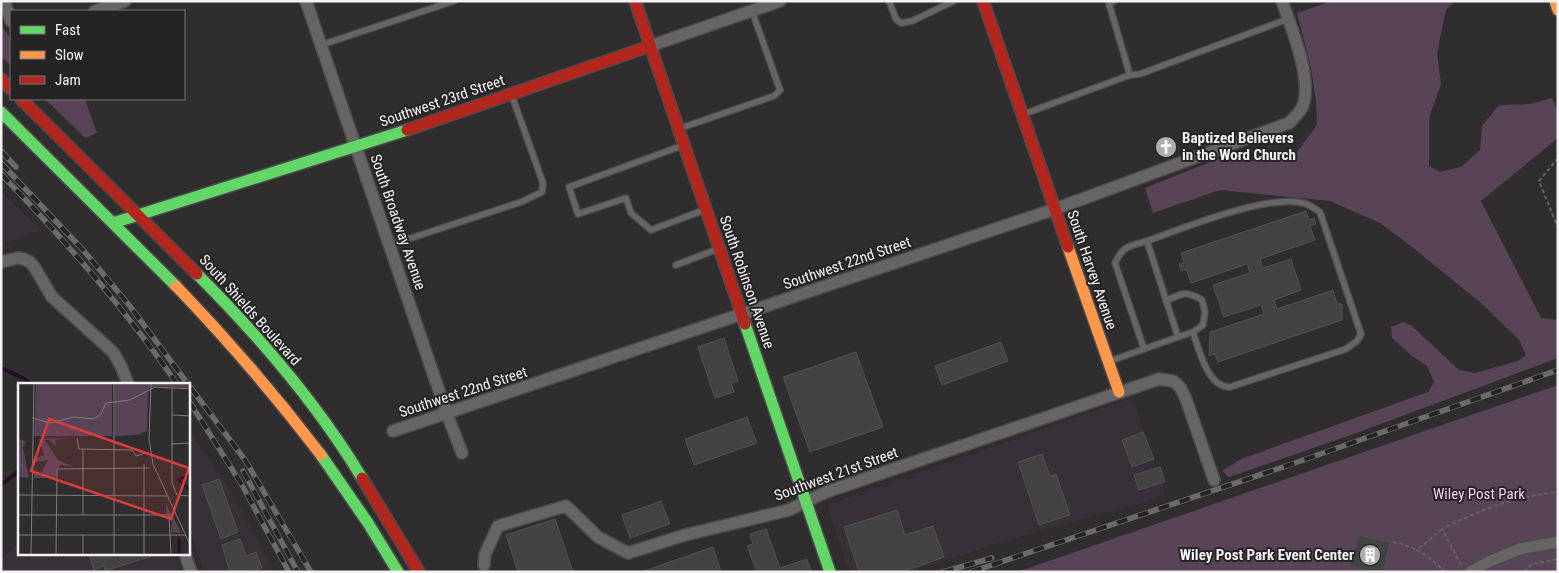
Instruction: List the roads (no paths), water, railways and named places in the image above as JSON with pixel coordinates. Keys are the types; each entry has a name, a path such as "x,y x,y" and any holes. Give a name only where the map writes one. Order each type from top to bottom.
{"main road":[{"name":"South Robinson Avenue","path":"635,1 830,572"},
{"name":"South Harvey Avenue","path":"983,1 1119,392"},
{"path":"1555,1 1558,10"},
{"name":"Southwest 23rd Street","path":"113,223 356,147 650,46"},
{"path":"1,79 10,88"},
{"name":"South Shields Boulevard","path":"22,100 231,308 268,350 314,407 370,488 419,572"},
{"path":"1,112 212,323 250,364 295,418 352,499 398,572"}],"street":[{"path":"4,1 10,18"},
{"path":"97,10 125,1"},
{"name":"South Broadway Avenue","path":"306,1 462,453"},
{"name":"Southwest 23rd Street","path":"650,46 752,11 764,4 780,1"},
{"path":"1282,1 1288,20"},
{"name":"Southwest 22nd Street","path":"393,431 1055,209 1289,123 1302,108 1306,90 1299,50 1288,20"},
{"path":"6,261 18,258 30,262 52,297 113,352 128,383"},
{"path":"1119,392 1159,379 1169,379 1177,384 1186,399 1214,480"},
{"name":"Southwest 21st Street","path":"484,565 485,554 498,526 566,506 598,537 628,553 685,535 789,510 826,492 1119,392"},
{"path":"1465,570 1520,549 1558,542"},
{"path":"186,556 191,572"}],"lane":[{"path":"321,45 454,1"},
{"path":"889,1 896,19 901,23 912,21 954,1"},
{"path":"1114,1 1110,4 1130,75"},
{"path":"679,129 774,96 780,90 752,11"},
{"path":"1022,114 1130,75 1140,74 1288,20"},
{"path":"390,245 521,202 542,192 543,183 512,94"},
{"path":"684,145 569,187 578,214 626,198 631,213 651,230 706,209"},
{"path":"1144,349 1115,263 1120,252 1128,246 1256,205 1279,202 1304,203 1320,212 1361,334 1357,341 1346,349 1223,388 1215,382 1205,366 1192,332"},
{"path":"1147,241 1178,337"},
{"path":"676,265 720,249"},
{"path":"1108,361 1192,332 1203,325 1205,312 1202,300 1194,295 1182,293 1166,301"}],"waterway":[{"path":"1,368 30,383"},
{"path":"1,485 18,472"}],"railway":[{"path":"1,151 16,167"},
{"path":"1,163 84,251 129,305 187,383"},
{"path":"1,174 94,276 137,329 176,383"},
{"path":"971,572 1292,464 1558,370"},
{"path":"191,388 245,460 311,572"},
{"path":"190,403 242,485 289,572"},
{"path":"243,471 298,572"},
{"path":"943,572 992,558"}],"place":[{"name":"Baptized Believers in the Word Church","path":"1166,147"},
{"name":"Wiley Post Park Event Center","path":"1370,555"}],"park label":[{"name":"Wiley Post Park","path":"1479,494"}]}
